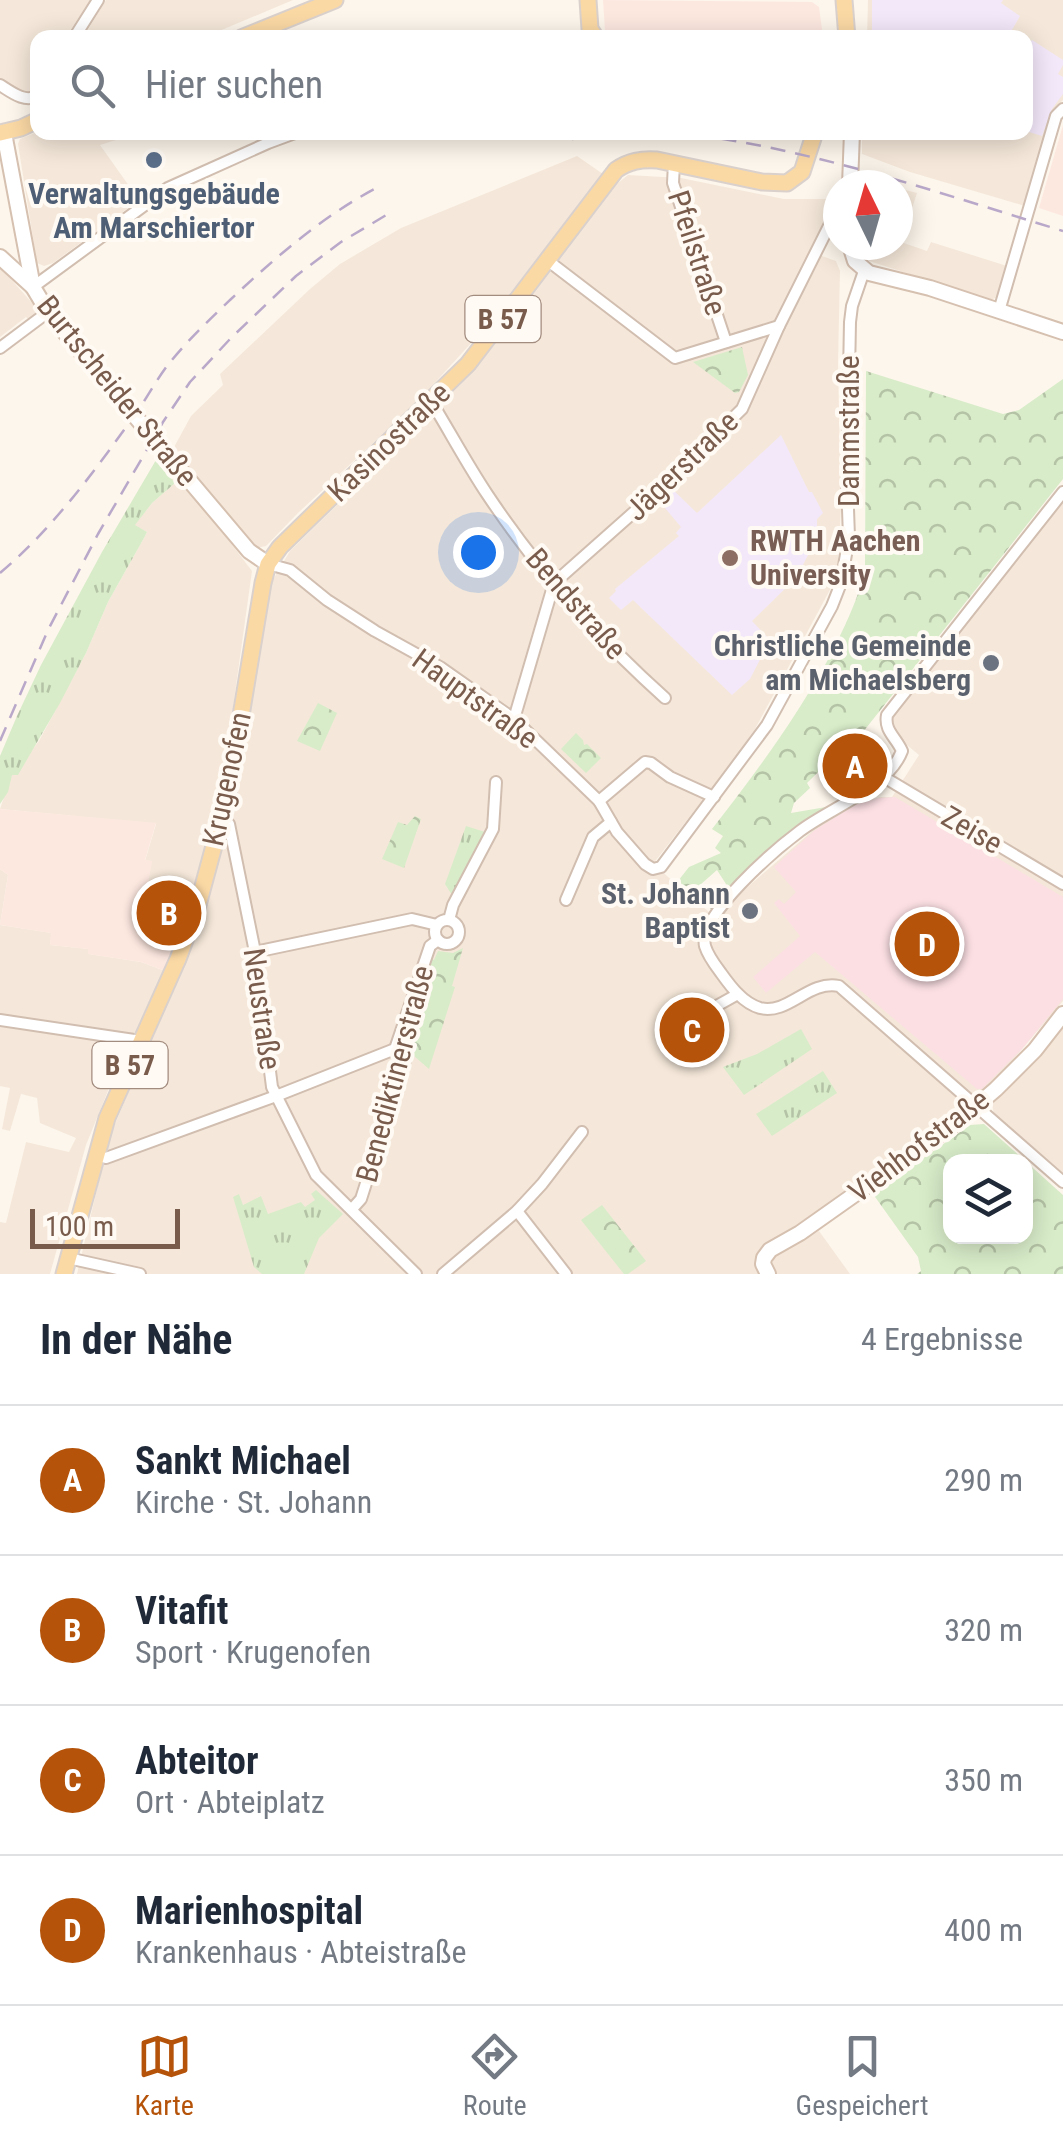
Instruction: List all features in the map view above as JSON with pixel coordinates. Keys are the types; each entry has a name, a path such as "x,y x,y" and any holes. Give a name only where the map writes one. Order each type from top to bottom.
{"main road":[{"path":"588,0 593,30"},
{"path":"844,0 846,30"},
{"path":"260,30 328,1"},
{"path":"2,133 30,123"},
{"name":"Burtscheider Straße","path":"2,133 33,287 48,312 249,551 268,564"},
{"name":"Kasinostraße","path":"268,564 280,547 468,364 616,170 642,159 786,183 802,172 813,140"},
{"path":"851,170 852,140"},
{"path":"0,256 33,287"},
{"path":"854,260 864,271 1063,332"},
{"name":"Krugenofen","path":"96,1155 107,1118 190,930 233,768 255,622 268,564"},
{"name":"Viehhofstraße","path":"768,1274 763,1264 770,1250 822,1218 978,1106 1063,1016"},
{"name":"B 57","path":"66,1266 96,1155"}],"street":[{"path":"79,30 98,0"},
{"path":"0,85 30,98"},
{"path":"999,311 1056,116 1063,108"},
{"path":"33,287 168,188 261,140"},
{"name":"Pfeilstraße","path":"674,163 673,183 726,342"},
{"name":"Jägerstraße","path":"554,584 742,409 823,238"},
{"path":"546,260 676,358 779,326"},
{"name":"Dammstraße","path":"653,869 668,860 754,744 786,694 841,583 849,537 850,322 864,271"},
{"path":"0,348 48,312"},
{"name":"Bendstraße","path":"432,401 487,494 554,584 616,654 665,698"},
{"path":"1063,492 887,715 885,723 902,751 898,760 856,796 800,831 731,894 708,926 705,946 738,994 762,1008 776,1009 818,986 839,986 1063,1182"},
{"name":"Hauptstraße","path":"268,564 290,570 327,600 440,667 514,718 599,801 611,822 653,869"},
{"path":"514,718 554,584"},
{"path":"599,801 645,762 714,797"},
{"name":"Zeise","path":"882,776 1063,884"},
{"path":"449,920 493,829 496,782"},
{"name":"Neustraße","path":"222,818 229,824 255,952 272,1087 316,1175 416,1274"},
{"path":"566,900 593,836 611,822"},
{"path":"255,952 412,919 437,925"},
{"path":"449,920 458,927 458,938 448,944 438,940 435,933 437,925 449,920"},
{"name":"Benediktinerstraße","path":"352,1209 360,1199 406,1058 395,1049 430,946 438,940"},
{"path":"693,1020 738,994"},
{"path":"0,1020 141,1041"},
{"path":"96,1155 106,1158 395,1049"},
{"path":"443,1274 517,1211 582,1132"},
{"path":"517,1211 566,1274"},
{"path":"66,1266 140,1274"}],"shaded area":[{"path":"0,0 90,0 71,30 30,30 30,94 0,80"},
{"path":"106,0 293,0 222,30 88,30"},
{"path":"603,0 812,2 819,7 822,30 605,30"},
{"path":"868,0 1063,0 1063,100 1052,112 1025,206 862,154 862,140 1033,140 1033,30 867,30"},
{"path":"872,0 1003,0 1001,3 1020,16 1012,30 872,30"},
{"path":"1033,41 1063,60 1058,74 1063,77 1063,94 1052,109 1042,136 1033,133"},
{"path":"1063,125 1063,216 1039,208"},
{"path":"30,135 30,140 116,140 100,145 139,200 53,263 37,263 20,139"},
{"path":"577,156 603,174 473,341 420,399 266,546 256,548 173,449 191,416 223,385 220,374 340,264 401,228"},
{"path":"628,175 681,178 784,199 823,199 823,226 811,252 823,256 823,260 836,261 840,271 841,506 838,561 831,588 755,729 653,864 716,918 817,827 859,804 892,797 919,755 894,730 892,715 1063,499 1063,1001 986,1091 760,1250 755,1260 762,1274 77,1274 109,1138 198,929 236,803 263,605 271,583 290,551 469,376 614,186"},
{"path":"931,242 1007,266 998,297 990,300 869,261 913,260 913,246 927,251"},
{"path":"0,267 36,312 0,337"},
{"name":"RWTH Aachen University","path":"781,435 823,513 817,519 817,538 796,578 752,621 770,640 750,679 732,695 633,600 621,610 609,598 679,536 676,533 681,527 660,502 671,488 697,513"},
{"path":"161,460 252,571 224,772 189,910 145,901 151,862 145,861 156,824 0,809 12,774 39,741 147,532 134,525 175,483 158,463"},
{"path":"895,797 1063,897 1063,999 982,1089 977,1089 815,952 766,993 753,977 800,936 774,903 779,899 784,904 796,892 774,867 815,830 855,805"},
{"path":"0,809 156,823 145,860 152,861 145,900 189,910 165,971 141,962 88,954 88,949 50,945 51,933 0,925 8,875 0,869"},
{"path":"0,869 8,875 0,925"},
{"path":"0,925 52,933 50,945 89,949 89,954 141,962 165,971 138,1031 131,1034 86,1145 50,1274 0,1274 0,1222 6,1223 26,1142 69,1152 76,1138 40,1123 37,1098 21,1094 10,1131 2,1129 10,1088 0,1086"},
{"path":"1063,1027 1063,1175 994,1115 992,1103"},
{"path":"819,1231 850,1274 774,1274 775,1255"}],"green space":[{"path":"742,347 748,375 739,392 735,393 693,362"},
{"path":"866,371 1003,414 1019,410 1063,379 1063,479 863,732 807,783 810,788 794,803 791,813 832,806 793,828 722,893 712,910 707,905 726,884 717,870 692,892 678,881 689,867 721,853 715,848 723,836 712,829 775,745 817,679 862,581"},
{"path":"156,460 175,483 135,525 147,532 108,602 60,703 18,775 12,775 0,804 0,756 17,716 102,552"},
{"path":"318,703 337,713 320,751 297,741"},
{"path":"576,733 601,758 586,773 561,749"},
{"path":"415,816 421,819 404,868 382,859 398,822 407,825"},
{"path":"466,826 485,832 452,895 445,884"},
{"path":"463,948 429,1069 399,1043 408,1043 412,1031 404,1028 416,992 424,994 430,976 422,973 428,958 434,960 438,951 453,953"},
{"path":"801,1029 812,1049 744,1095 723,1067 757,1054"},
{"path":"823,1071 837,1093 772,1136 756,1114"},
{"path":"984,1124 1017,1154 943,1154 943,1244 1033,1244 1033,1168 1063,1195 1063,1274 917,1274 921,1271 918,1257 873,1194 970,1125"},
{"path":"316,1190 343,1214 319,1238 304,1274 262,1274 254,1267 233,1197 239,1194 243,1205 261,1196 268,1214 301,1202 305,1207 315,1200 311,1194"},
{"path":"602,1205 646,1261 628,1274 624,1274 581,1220"}],"railway":[{"path":"727,140 820,159 1063,231"},
{"path":"0,573 69,502 167,366 197,332 302,237 382,185"},
{"path":"0,741 48,630 98,534 190,382 296,276 341,242 393,211"}],"place":[{"name":"Verwaltungsgebäude Am Marschiertor","path":"154,160"},
{"name":"RWTH Aachen University","path":"730,558"},
{"name":"Christliche Gemeinde am Michaelsberg","path":"991,663"},
{"name":"Sankt Michael","path":"855,766"},
{"name":"St. Johann Baptist","path":"750,911"},
{"name":"Vitafit","path":"169,913"},
{"name":"Marienhospital","path":"927,944"},
{"name":"Abteitor","path":"692,1030"}]}
